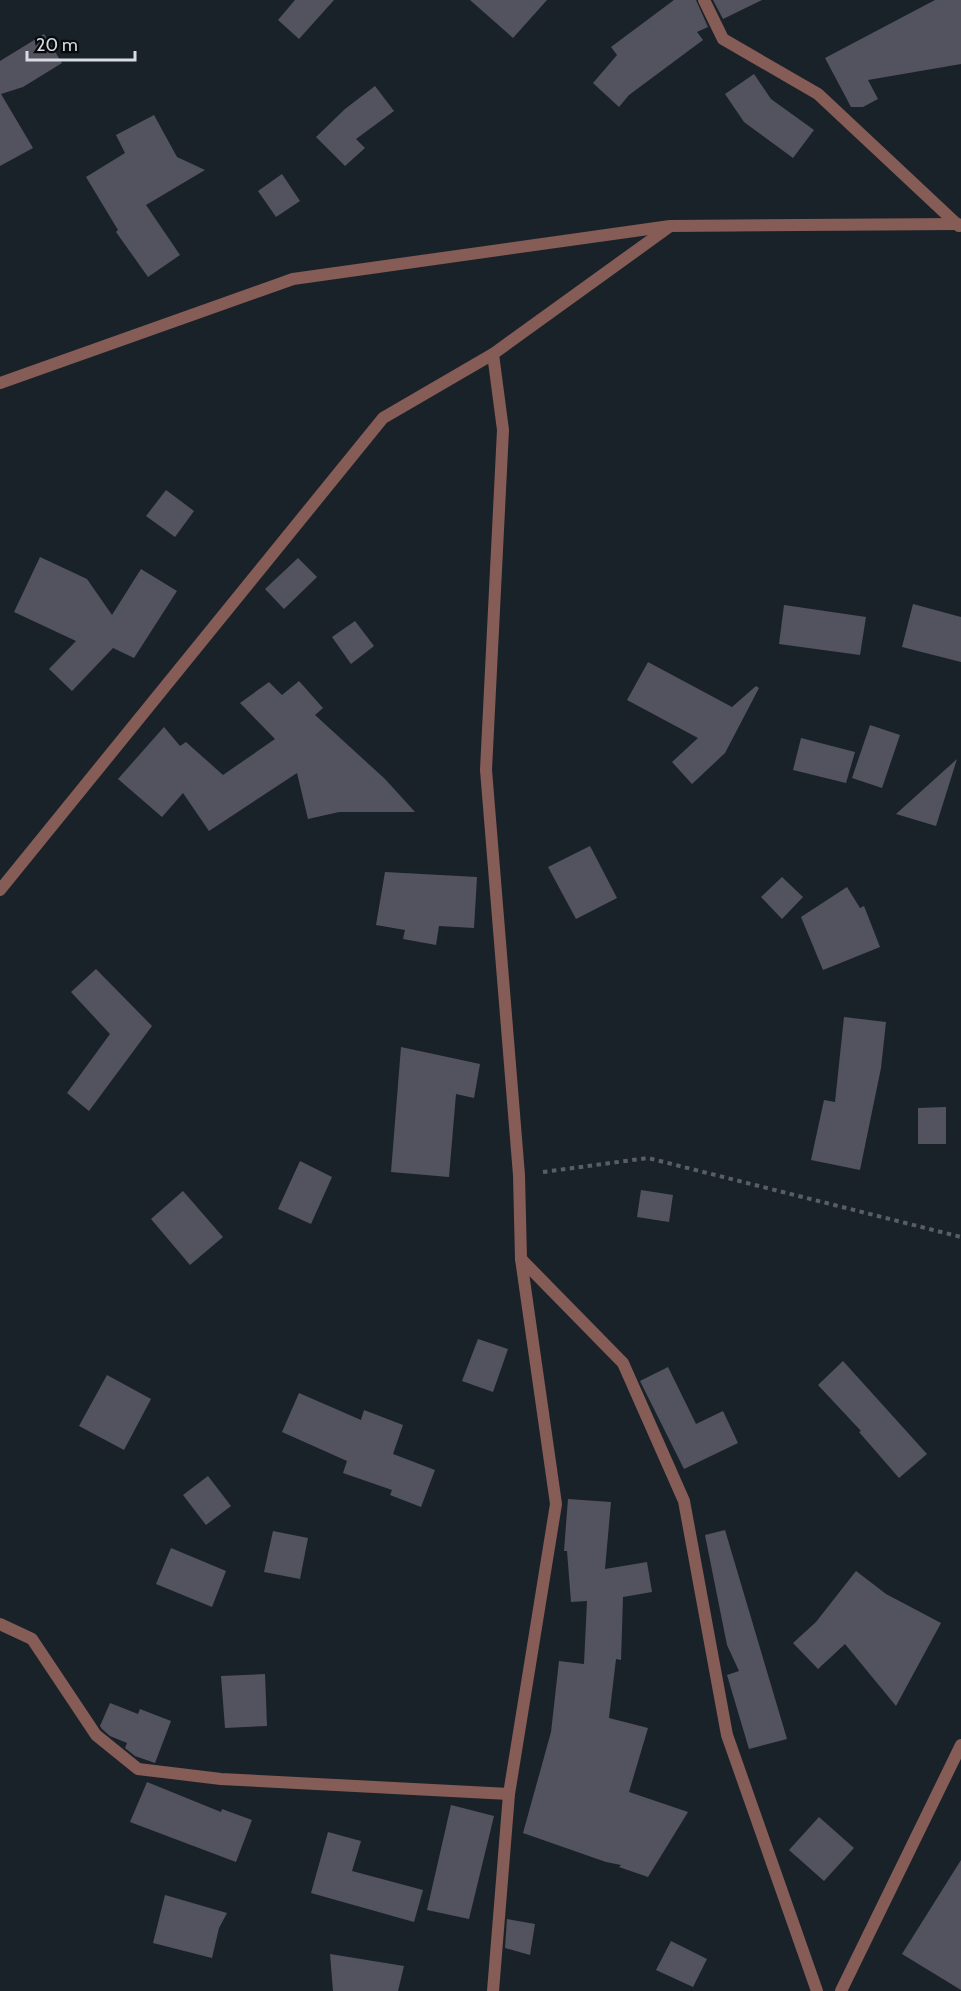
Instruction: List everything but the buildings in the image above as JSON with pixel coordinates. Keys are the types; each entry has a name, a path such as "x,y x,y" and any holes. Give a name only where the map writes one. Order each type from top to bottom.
{"street":[{"path":"704,0 723,39 818,94 960,227"},
{"path":"0,383 293,279 670,226 960,227"},
{"path":"0,890 383,418 493,354 670,226"},
{"path":"493,354 503,430 486,770 519,1175 521,1259 556,1504 509,1794 493,1991"},
{"path":"521,1259 623,1363 684,1501 727,1735 817,1991"},
{"path":"0,1624 32,1639 96,1735 138,1769 221,1779 509,1794"},
{"path":"841,1991 961,1745"}],"path":[{"path":"519,1175 648,1158 961,1237"}]}
